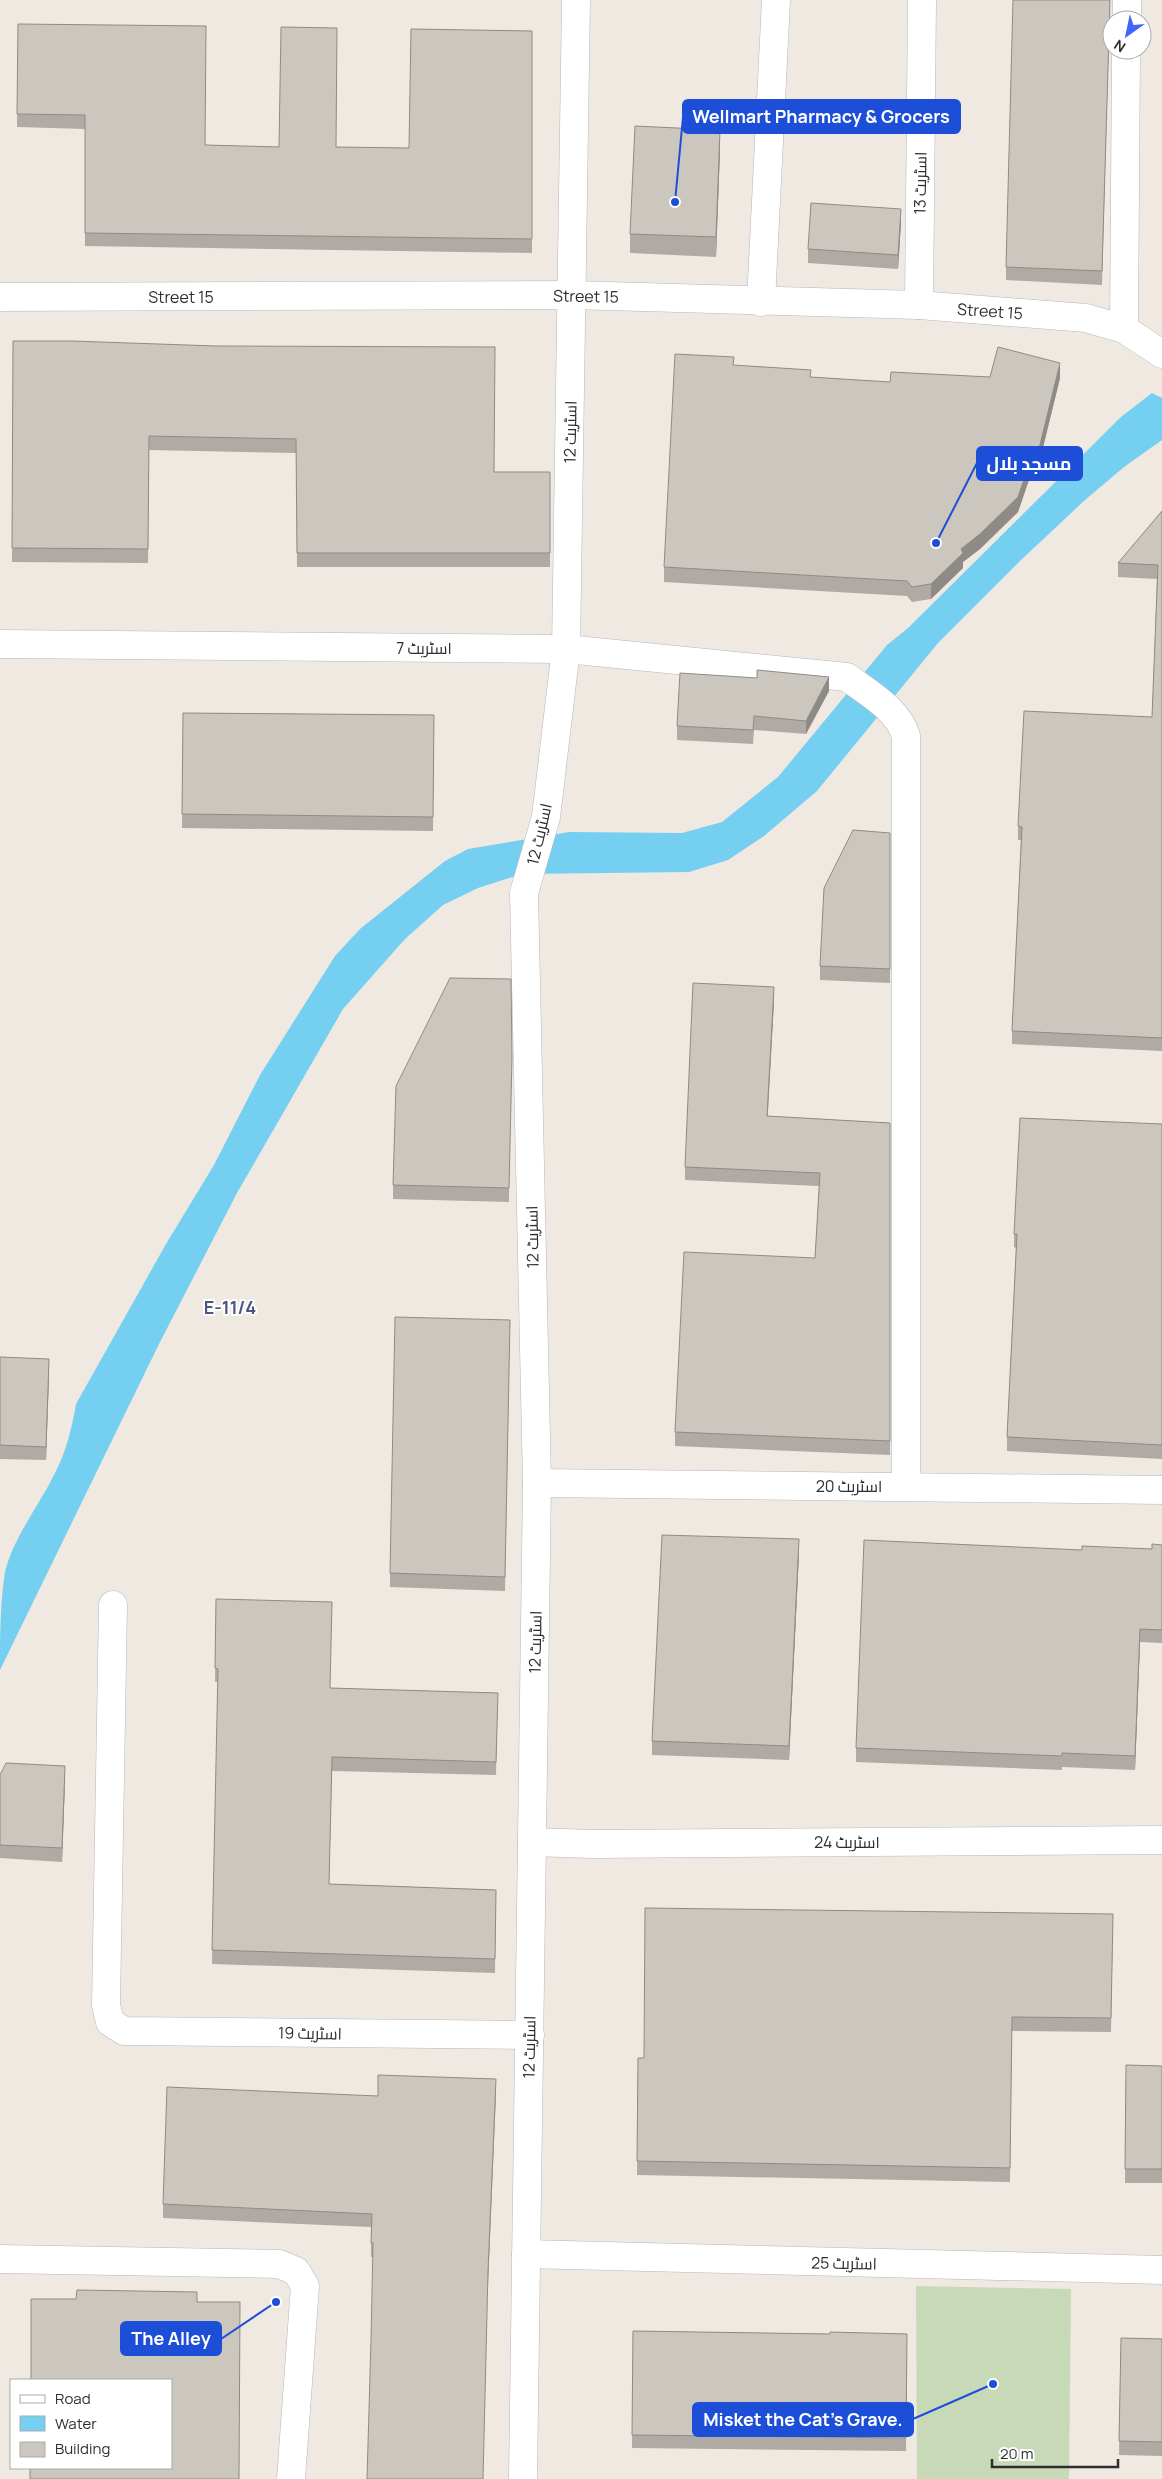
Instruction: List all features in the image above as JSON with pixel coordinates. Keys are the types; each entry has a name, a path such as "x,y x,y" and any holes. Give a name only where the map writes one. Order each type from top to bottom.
{"street":[{"name":"اسٹریٹ 12","path":"523,2479 537,1483 524,893 546,817 566,649 576,0"},
{"path":"761,302 776,0"},
{"name":"اسٹریٹ 13","path":"919,305 922,0"},
{"path":"1124,330 1126,60"},
{"name":"Street 15","path":"0,297 572,295 761,302 919,305 1086,318 1124,330 1162,354"},
{"name":"اسٹریٹ 7","path":"0,644 566,649 847,677 883,703 898,720 906,736 906,1486"},
{"name":"اسٹریٹ 20","path":"537,1483 1162,1490"},
{"name":"اسٹریٹ 19","path":"113,1605 106,2005 110,2022 124,2031 530,2035"},
{"name":"اسٹریٹ 24","path":"532,1842 593,1844 1162,1840"},
{"name":"اسٹریٹ 25","path":"526,2254 1162,2270"},
{"path":"0,2259 279,2264 296,2271 305,2286 291,2479"}],"green space":[{"path":"916,2286 1071,2289 1069,2479 917,2479"}],"water":[{"path":"1152,393 1162,398 1162,440 1124,467 1085,500 1020,561 938,643 817,791 764,836 728,860 689,872 522,874 478,888 443,905 405,939 343,1009 237,1193 159,1344 0,1670 1,1608 5,1572 14,1546 59,1465 68,1440 76,1404 166,1244 214,1165 260,1075 335,956 360,929 445,861 468,849 569,832 682,833 722,822 778,777 887,645 908,628 1121,417"}],"building":[{"path":"1013,0 1110,0 1110,10 1102,10 1102,60 1108,60 1102,271 1006,267"},
{"path":"18,24 206,26 205,145 279,147 281,27 337,28 336,147 409,148 411,29 532,31 532,239 85,233 85,115 17,114"},
{"path":"635,126 720,130 716,237 630,234"},
{"path":"811,203 901,209 898,255 808,249"},
{"path":"13,341 216,346 495,347 494,472 550,472 550,553 297,553 296,439 149,436 148,549 12,548"},
{"path":"998,347 1060,363 1037,457 1032,456 1018,497 980,534 961,549 963,553 931,584 912,587 907,581 664,567 675,354 734,357 733,365 811,370 810,377 890,382 891,372 990,377"},
{"path":"1162,511 1162,1038 1012,1031 1022,827 1018,826 1024,711 1152,717 1158,565 1118,563"},
{"path":"757,670 829,677 806,721 754,716 753,730 677,726 680,673 757,678"},
{"path":"183,713 434,715 433,817 182,814"},
{"path":"853,830 890,833 890,969 820,966 824,888"},
{"path":"450,978 511,979 512,1057 509,1188 393,1185 396,1086"},
{"path":"693,983 774,987 767,1116 890,1123 890,1441 675,1432 684,1252 815,1258 820,1173 685,1167"},
{"path":"1020,1118 1162,1124 1162,1445 1007,1437 1017,1234 1014,1234"},
{"path":"395,1317 510,1320 505,1577 390,1573"},
{"path":"0,1357 49,1359 46,1447 0,1445"},
{"path":"662,1535 799,1539 789,1746 652,1741"},
{"path":"864,1540 1082,1550 1082,1546 1152,1549 1152,1544 1162,1545 1162,1630 1140,1629 1135,1756 1062,1753 1062,1756 856,1748"},
{"path":"216,1599 332,1602 330,1688 498,1693 496,1762 332,1757 329,1884 496,1890 495,1959 212,1950 218,1669 215,1668"},
{"path":"6,1763 65,1766 62,1848 0,1845 0,1775"},
{"path":"645,1908 1113,1914 1111,2018 1012,2017 1010,2168 637,2161 638,2058 644,2058"},
{"path":"1126,2065 1162,2066 1162,2169 1125,2169"},
{"path":"378,2075 496,2079 488,2271 483,2479 367,2479 373,2243 371,2243 372,2214 163,2204 167,2087 378,2096"},
{"path":"77,2290 197,2292 197,2302 240,2302 239,2479 30,2479 30,2469 172,2469 172,2379 31,2379 31,2299 76,2299"},
{"path":"633,2331 907,2334 906,2438 632,2435"},
{"path":"1121,2338 1162,2339 1162,2442 1119,2441"}],"place":[{"name":"Wellmart Pharmacy & Grocers","path":"675,202"},
{"name":"مسجد بلال","path":"936,543"},
{"name":"The Alley","path":"276,2302"},
{"name":"Misket the Cat's Grave.","path":"993,2384"}],"district":[{"name":"E-11/4","path":"230,1307"}]}
